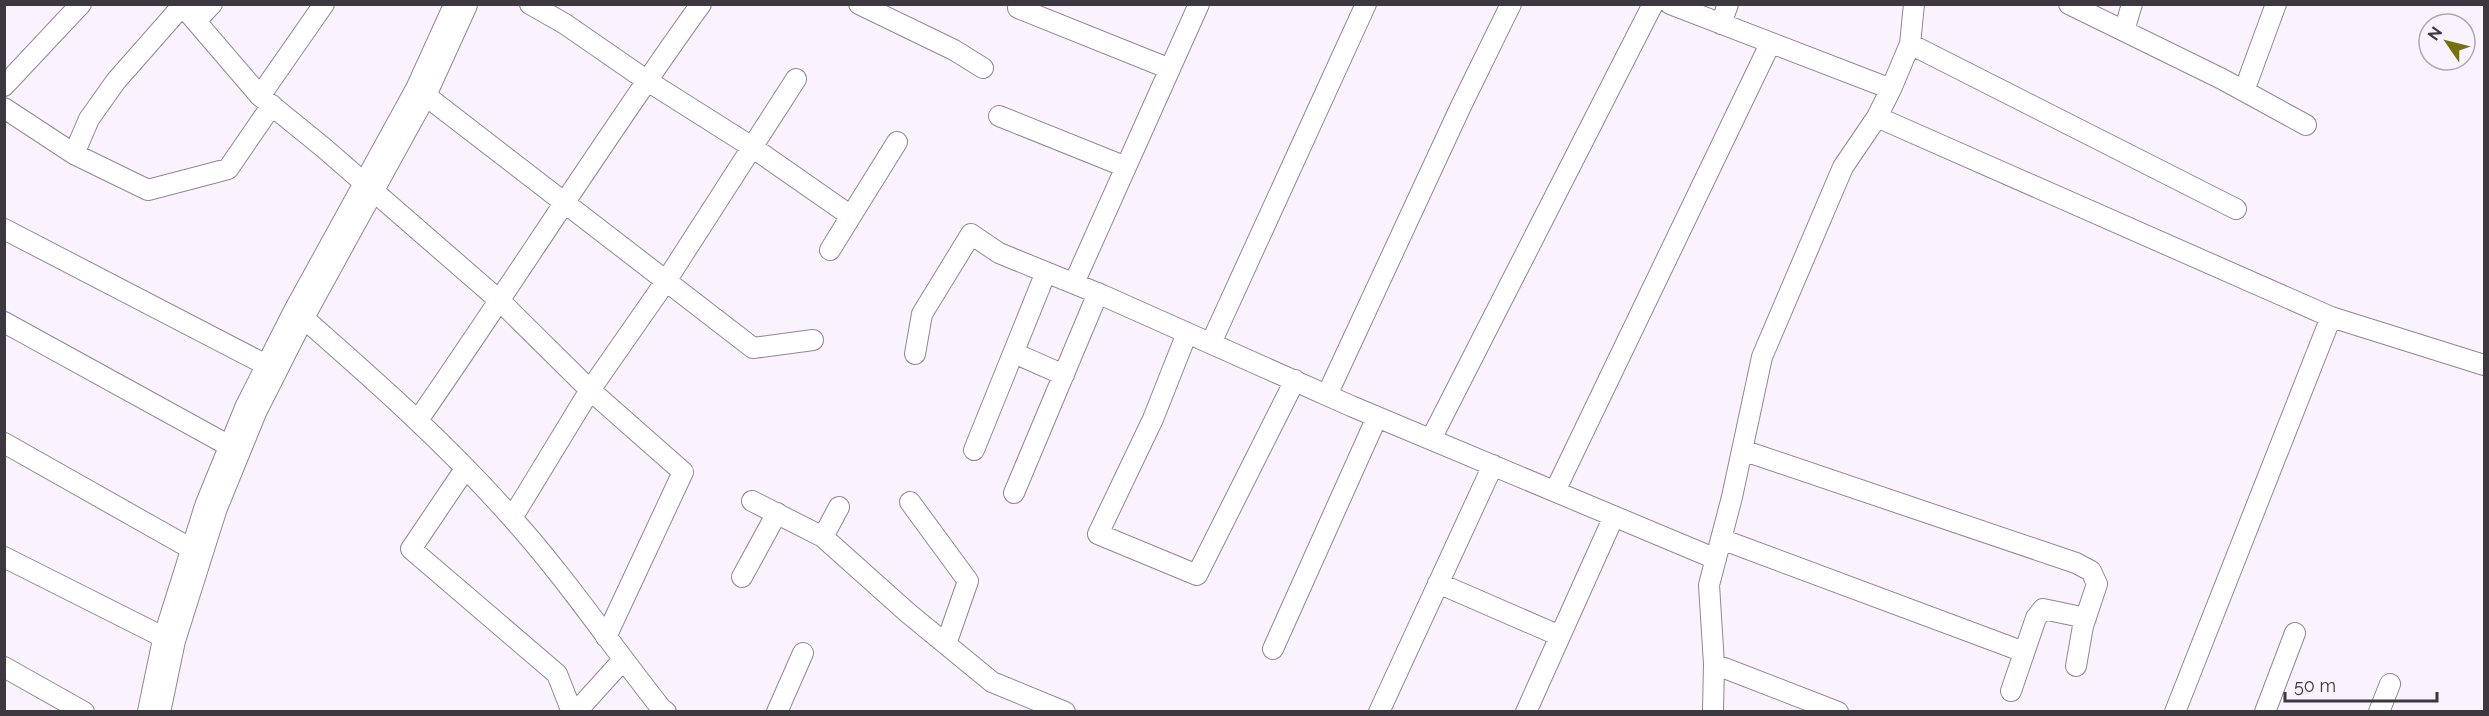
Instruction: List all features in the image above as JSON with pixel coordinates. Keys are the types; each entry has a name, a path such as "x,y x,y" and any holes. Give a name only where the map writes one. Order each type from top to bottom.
{"main road":[{"path":"157,710 169,640 211,507 251,409 299,314 421,92 461,4"}],"street":[{"path":"4,86 81,4"},
{"path":"74,154 89,119 116,81 186,11 212,4"},
{"path":"4,108 74,154 148,190 228,169 324,4"},
{"path":"531,4 565,24 646,81 752,147 851,216"},
{"path":"418,420 646,81 701,4"},
{"path":"860,4 954,50 983,68"},
{"path":"1074,283 1199,4"},
{"path":"1211,343 1366,4"},
{"path":"1327,395 1510,4"},
{"path":"1431,439 1653,4"},
{"path":"1670,4 1891,89"},
{"path":"1721,24 1728,4"},
{"path":"1713,711 1714,664 1710,585 1762,357 1843,167 1877,117 1891,89 1910,44 1914,4"},
{"path":"2069,4 2244,91 2306,125"},
{"path":"2124,31 2132,4"},
{"path":"2244,91 2277,4"},
{"path":"1018,8 1170,69"},
{"path":"186,11 266,101 500,301 590,390 683,472 606,637"},
{"path":"1555,491 1770,44"},
{"path":"1910,44 2236,208"},
{"path":"512,518 590,390 666,281 796,79"},
{"path":"421,92 566,201 753,348 813,340"},
{"path":"999,116 1126,167"},
{"path":"1877,117 2331,317 2484,365"},
{"path":"830,250 897,142"},
{"path":"4,229 272,368"},
{"path":"915,354 922,314 971,234 999,253 1098,293 1377,417 1716,559"},
{"path":"974,450 1046,272"},
{"path":"1014,493 1098,293"},
{"path":"299,314 418,420 512,518 558,573 662,710"},
{"path":"2175,711 2331,317"},
{"path":"4,322 235,449"},
{"path":"1187,333 1153,419 1098,534 1197,575 1294,380"},
{"path":"1014,353 1064,375"},
{"path":"1273,649 1377,417"},
{"path":"4,443 197,552"},
{"path":"1742,450 2076,563 2091,571 2097,584 2086,618 2076,666"},
{"path":"1379,711 1493,465"},
{"path":"465,469 411,549 557,674 574,711 623,660"},
{"path":"752,501 823,537 992,682 1065,711"},
{"path":"910,502 968,581 946,644"},
{"path":"823,537 839,507"},
{"path":"742,577 777,513"},
{"path":"1526,711 1614,516"},
{"path":"1721,540 2024,652"},
{"path":"4,557 169,640"},
{"path":"1438,583 1560,636"},
{"path":"2010,691 2036,618 2043,609 2086,618"},
{"path":"2265,711 2295,633"},
{"path":"777,711 803,652"},
{"path":"1714,664 1838,711"},
{"path":"4,667 84,711"},
{"path":"2379,711 2390,684"}]}
